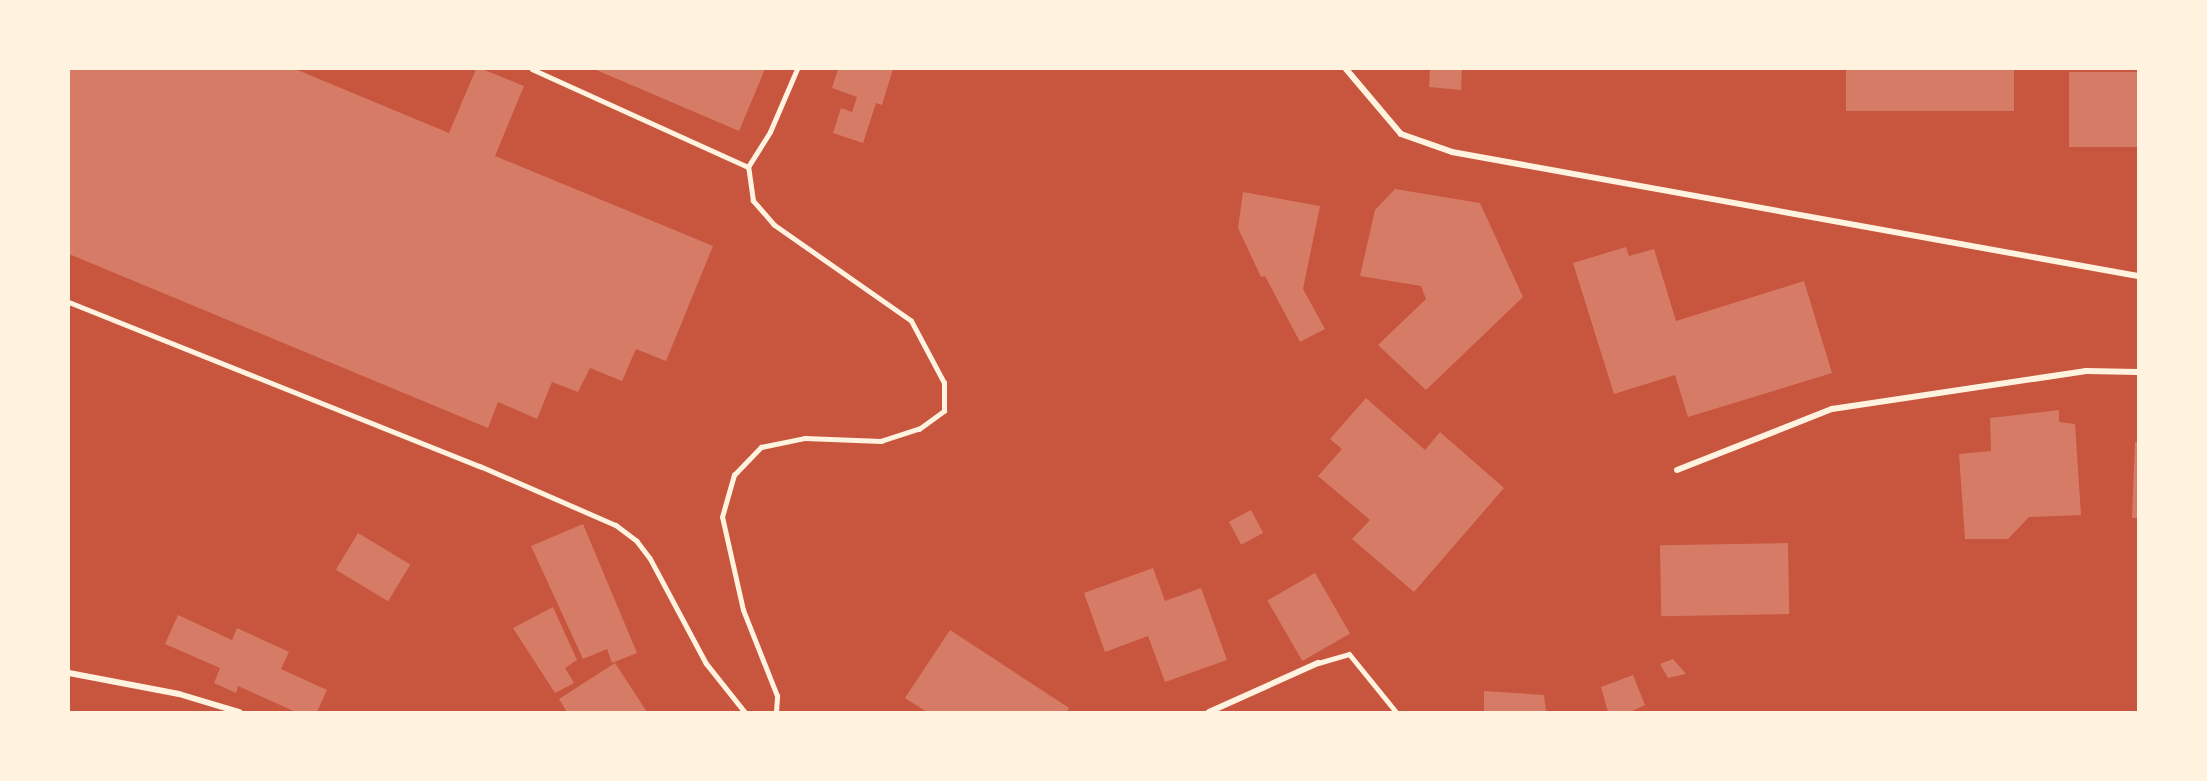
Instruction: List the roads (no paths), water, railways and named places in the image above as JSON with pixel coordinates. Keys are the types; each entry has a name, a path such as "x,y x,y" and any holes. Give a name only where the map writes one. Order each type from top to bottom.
{"street":[{"path":"1346,69 1401,134 1452,152 2138,276"},
{"path":"1677,470 1832,409 2086,371 2138,372"},
{"path":"1209,712 1318,663 1349,654 1396,712"},
{"path":"69,673 179,694 239,712"}],"lane":[{"path":"532,69 748,167"},
{"path":"776,712 777,696 743,610 722,517 734,475 760,447 805,438 881,441 919,429 944,411 944,383 911,321 774,225 753,201 748,167 770,132 797,69"},
{"path":"69,302 480,466 616,525 637,541 650,558 706,663 745,712"}]}
